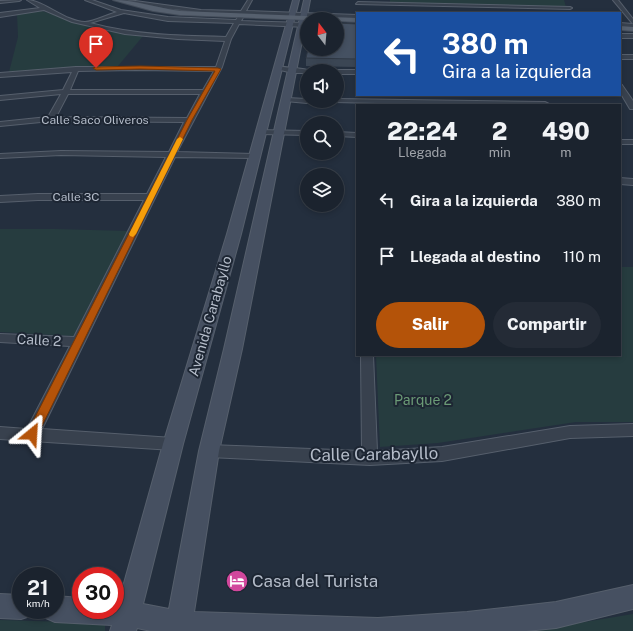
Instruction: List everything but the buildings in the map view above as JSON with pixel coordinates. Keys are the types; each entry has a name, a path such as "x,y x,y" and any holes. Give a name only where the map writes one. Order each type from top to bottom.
{"main road":[{"path":"101,0 124,7 157,14 189,18 298,19"},
{"path":"117,0 153,9 180,13 239,18"},
{"name":"Avenida Carabayllo","path":"179,627 209,451 233,349 287,100 293,70 298,19 308,0"},
{"path":"344,19 356,19"},
{"path":"344,22 356,19"},
{"path":"621,27 633,29"},
{"path":"621,32 633,33"},
{"name":"Avenida Carabayllo","path":"126,622 173,444 261,132 293,70"},
{"path":"64,611 126,622 179,627 377,631 467,625 556,614 633,597"},
{"path":"0,606 12,607"}],"street":[{"path":"0,2 19,0"},
{"path":"29,0 52,14 85,23 138,34 228,40"},
{"path":"87,0 124,12 179,20 239,18"},
{"path":"130,0 163,7 239,18"},
{"path":"32,434 173,155 189,120 218,69 228,40 250,0"},
{"path":"615,0 633,22"},
{"path":"357,12 358,2 570,8"},
{"path":"567,3 573,12"},
{"path":"0,15 42,9"},
{"path":"85,23 124,12"},
{"path":"298,19 356,19"},
{"path":"621,27 633,26"},
{"path":"621,36 633,36"},
{"path":"621,57 633,57"},
{"path":"0,75 76,69 140,67 218,69"},
{"path":"51,119 66,92 76,69"},
{"path":"344,72 356,72"},
{"path":"621,88 633,107"},
{"path":"0,98 66,92 205,92"},
{"path":"287,100 300,100"},
{"path":"344,101 494,104"},
{"name":"Calle Saco Oliveros","path":"0,124 51,119 189,120"},
{"path":"261,132 300,133"},
{"path":"344,134 356,135"},
{"path":"621,142 633,142"},
{"path":"0,156 61,153 254,156"},
{"path":"621,181 633,182"},
{"name":"Calle 3C","path":"0,199 63,196 151,197"},
{"name":"Calle 2","path":"0,338 79,342"},
{"path":"367,356 370,458"},
{"name":"Calle Carabayllo","path":"209,451 370,458 442,454 570,432 633,430"},
{"path":"0,433 173,444"}],"green space":[{"path":"390,0 564,0 566,7 390,3"},
{"path":"42,11 83,24 143,36 118,66 9,72 18,37 17,14"},
{"path":"0,229 128,231 74,336 0,332"},
{"name":"Parque 2","path":"621,267 633,267 633,422 576,422 438,443 380,447 376,356 621,356"},
{"path":"633,614 633,631 530,631"},
{"path":"0,620 105,623 105,631 0,631"}],"slow traffic":[{"path":"133,234 180,139"}],"place":[{"name":"Casa del Turista","path":"237,581"}],"route":[{"path":"32,434 173,155 189,120 218,69 140,67 96,68"}]}
